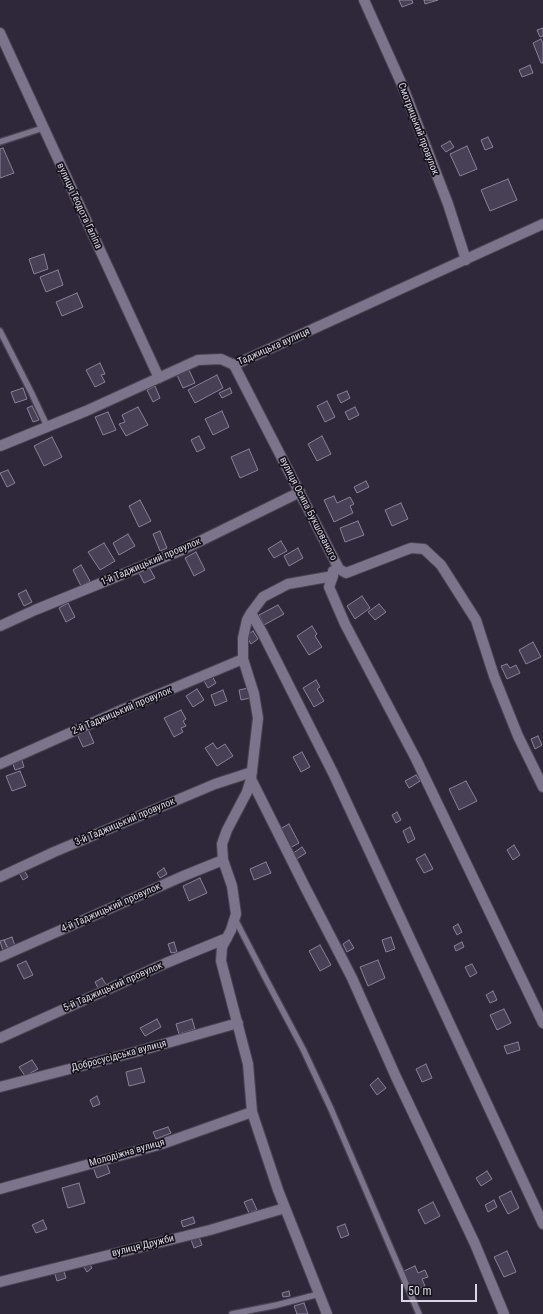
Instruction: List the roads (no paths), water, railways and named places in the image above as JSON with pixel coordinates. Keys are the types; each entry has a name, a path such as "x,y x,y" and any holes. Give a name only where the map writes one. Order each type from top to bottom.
{"street":[{"name":"Смотрицький провулок","path":"364,0 403,87 448,204 466,260"},
{"name":"вулиця Теодота Галіпа","path":"0,33 159,378"},
{"name":"Таджицька вулиця","path":"0,446 86,411 198,360 221,359 234,365 543,224"},
{"name":"вулиця Осипа Букшованого","path":"234,365 339,569 346,573 411,548 424,549 441,565 476,620 494,676 518,736 543,787"},
{"name":"1-й Таджицький провулок","path":"0,626 35,610 182,550 300,492"},
{"path":"333,559 333,576 329,587 345,624 416,759 543,1023"},
{"path":"327,1314 278,1190 252,1112 248,1064 221,961 222,946 227,938 236,914 232,886 223,860 222,844 227,830 247,792 252,776 258,718 254,694 243,659 243,638 247,620 251,612 263,597 288,584 333,576"},
{"path":"251,612 333,773 543,1224"},
{"name":"2-й Таджицький провулок","path":"0,764 119,711 243,659"},
{"path":"252,776 305,887 352,978 396,1077 475,1244 504,1314"},
{"name":"3-й Таджицький провулок","path":"0,878 54,852 215,784 252,776"},
{"name":"4-й Таджицький провулок","path":"0,958 181,877 223,860"},
{"name":"5-й Таджицький провулок","path":"0,1038 166,963 227,938"},
{"name":"Добросусідська вулиця","path":"0,1087 139,1051 238,1023"},
{"name":"Молодіжна вулиця","path":"0,1189 162,1144 252,1112"},
{"name":"вулиця Дружби","path":"0,1282 210,1230 285,1208"}],"lane":[{"path":"0,142 43,128"},
{"path":"0,331 47,426"},
{"path":"235,919 303,1050 328,1102 419,1314"},
{"path":"232,1314 277,1305 319,1294"}]}
